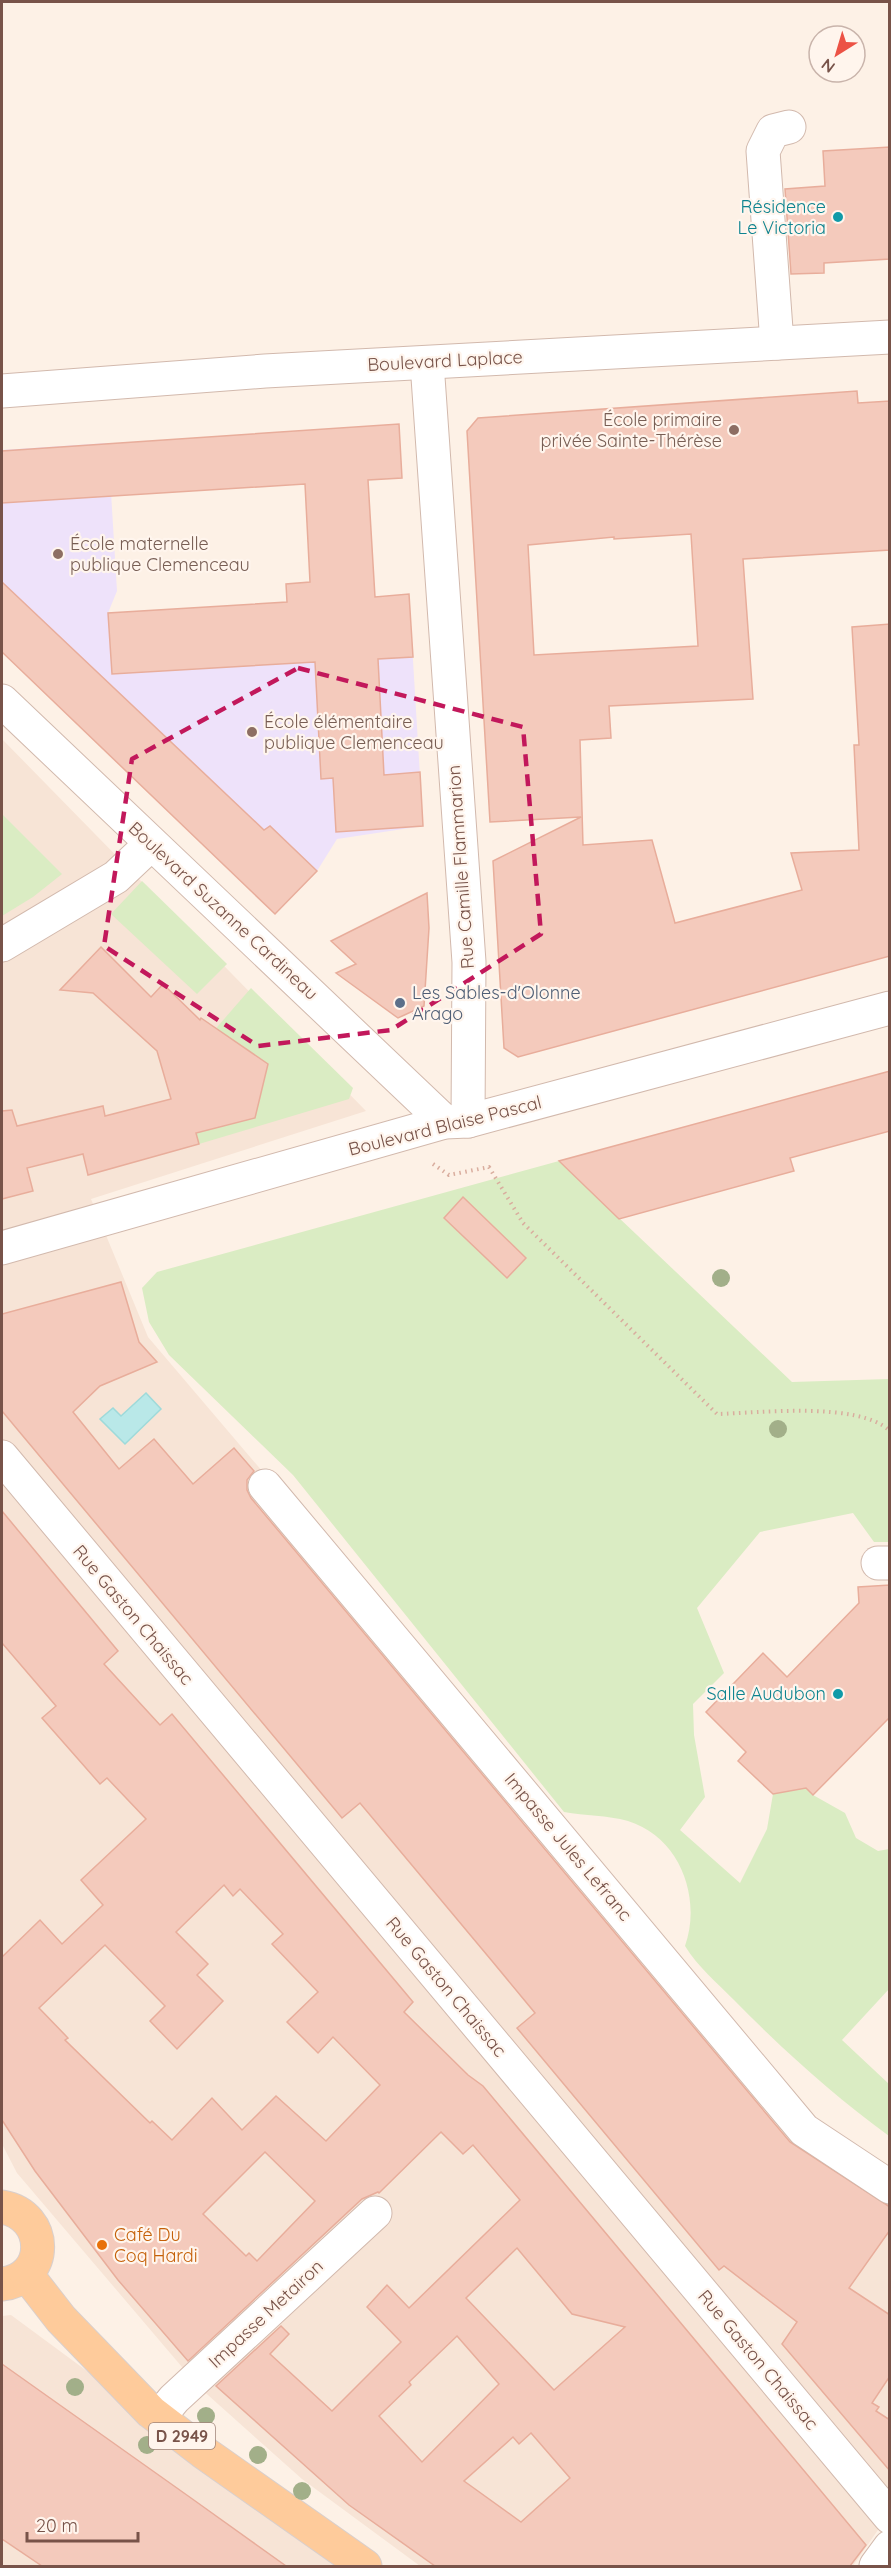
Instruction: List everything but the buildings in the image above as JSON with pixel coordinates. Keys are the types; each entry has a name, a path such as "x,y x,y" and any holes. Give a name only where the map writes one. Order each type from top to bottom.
{"main road":[{"path":"2,2207 13,2209 24,2216 32,2225 37,2237 38,2250 34,2263 14,2279"},
{"name":"D 2949","path":"14,2279 61,2319 119,2380 159,2417 203,2452 365,2566"}],"street":[{"path":"777,343 763,152 773,131 789,127"},
{"name":"Boulevard Laplace","path":"2,391 265,371 890,337"},
{"name":"Rue Camille Flammarion","path":"427,363 469,962 457,1121"},
{"name":"Boulevard Suzanne Cardineau","path":"2,701 151,843 457,1121"},
{"path":"2,945 116,877 151,843"},
{"name":"Boulevard Blaise Pascal","path":"2,1248 457,1121 890,1008"},
{"name":"Rue Gaston Chaissac","path":"2,1457 890,2517"},
{"name":"Impasse Jules Lefranc","path":"265,1486 804,2130 890,2187"},
{"name":"Impasse Metairon","path":"159,2417 174,2399 375,2213"},
{"path":"876,2566 890,2547"}],"path":[{"path":"432,1163 449,1175 489,1167 523,1223 717,1414 831,1411 872,1420 889,1431"}],"highlighted area":[{"path":"298,668 523,727 541,934 391,1030 258,1046 104,946 132,759"}],"shaded area":[{"name":"École élémentaire publique Clemenceau","path":"108,443 117,591 108,613 287,602 286,584 310,582 375,597 409,594 423,826 337,839 317,871 275,914 2,652 2,450"},
{"path":"2,739 366,1111 91,1199 148,1337 821,2128 889,2170 889,2514 853,2566 420,2566 302,2479 199,2387 17,2173 2,2144"},
{"path":"11,2315 351,2566 2,2566 2,2316"}],"green space":[{"path":"2,814 62,874 33,897 2,916"},
{"path":"142,881 227,964 197,994 111,914"},
{"path":"251,988 353,1088 349,1099 199,1144 179,1071"},
{"path":"559,1161 792,1382 889,1379 889,1542 874,1542 853,1513 760,1532 697,1608 724,1673 693,1704 694,1735 705,1797 680,1830 740,1883 767,1829 773,1794 797,1779 813,1795 845,1813 856,1838 878,1851 889,1849 889,1989 842,2040 889,2084 889,2136 848,2105 790,2054 690,1954 685,1946 690,1928 691,1908 688,1890 682,1871 673,1855 661,1841 646,1829 628,1821 564,1812 293,1475 169,1355 149,1322 142,1288 157,1272"}],"water":[{"path":"146,1393 161,1409 125,1444 100,1419 113,1408 121,1416"}],"place":[{"name":"Résidence Le Victoria","path":"838,217"},
{"name":"École primaire privée Sainte-Thérèse","path":"734,430"},
{"name":"École maternelle publique Clemenceau","path":"58,554"},
{"name":"École élémentaire publique Clemenceau","path":"252,732"},
{"name":"Les Sables-d'Olonne Arago","path":"400,1003"},
{"name":"Salle Audubon","path":"838,1694"},
{"name":"Café Du Coq Hardi","path":"102,2245"}]}
